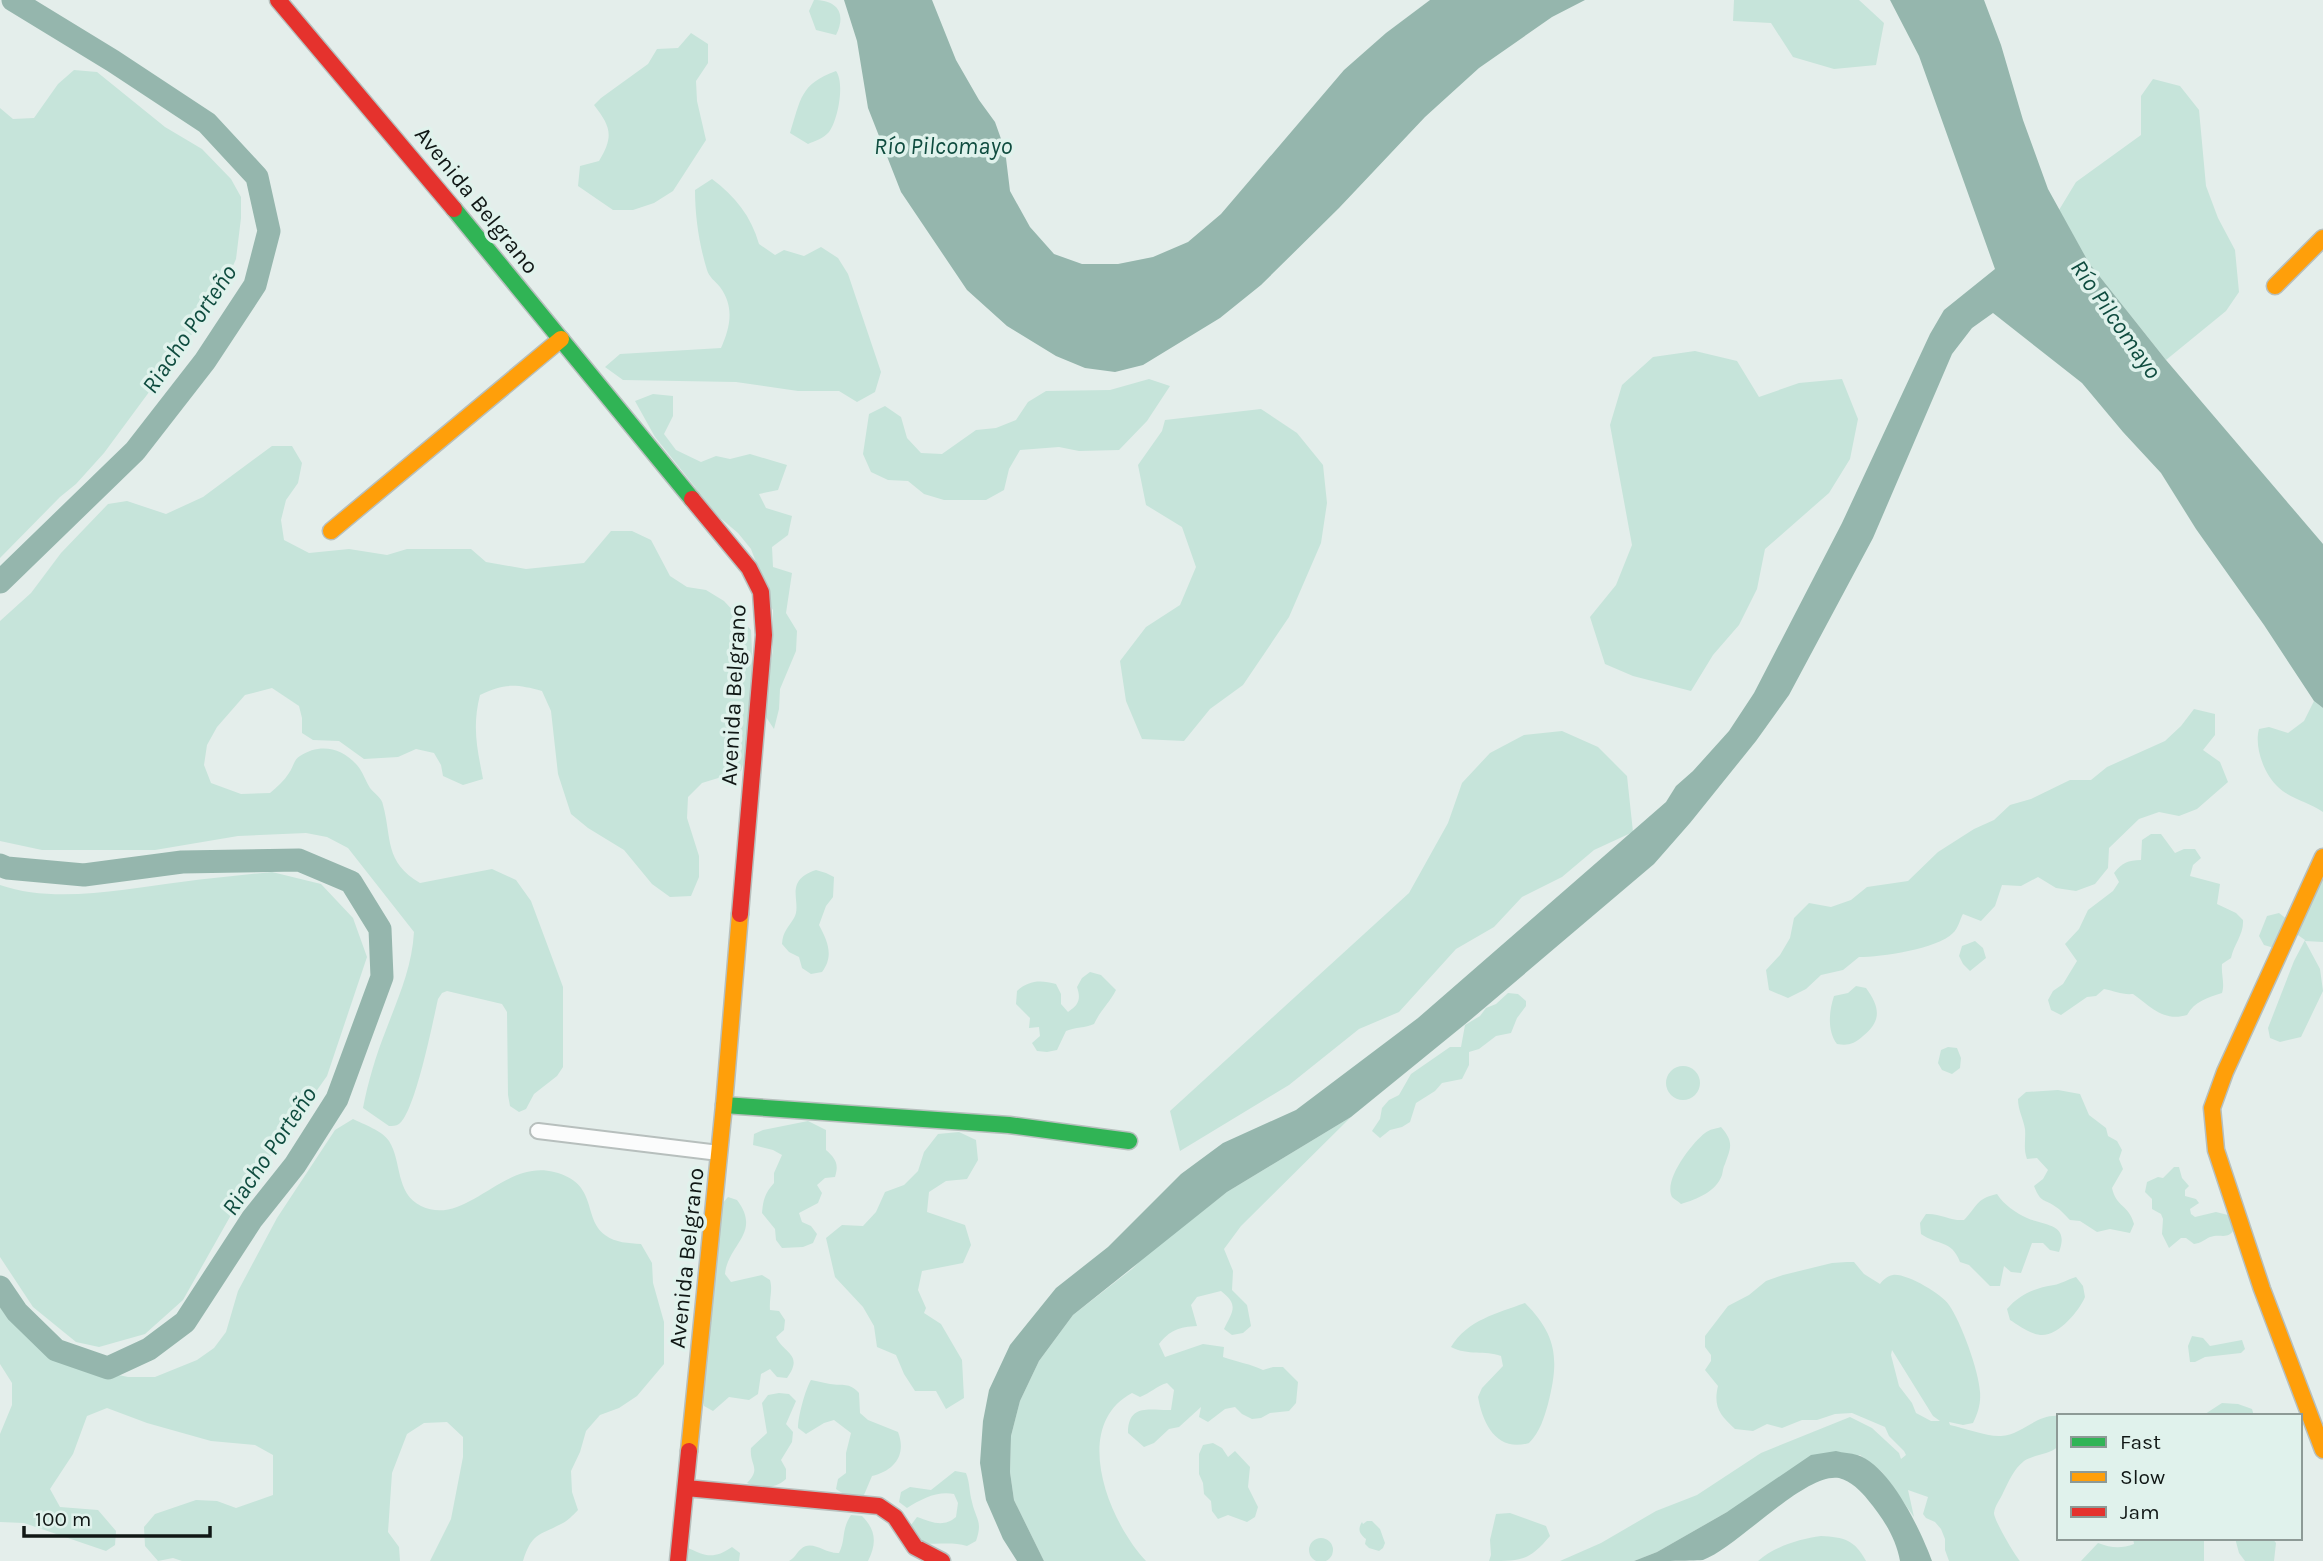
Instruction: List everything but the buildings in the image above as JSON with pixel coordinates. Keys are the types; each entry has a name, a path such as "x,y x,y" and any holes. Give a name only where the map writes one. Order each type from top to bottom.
{"street":[{"name":"Avenida Belgrano","path":"278,0 402,144 749,568 761,592 764,635 724,1105 678,1561"},
{"path":"2276,286 2323,238"},
{"path":"331,531 561,339"},
{"path":"2323,858 2225,1072 2213,1108 2211,1125 2216,1150 2262,1289 2323,1450"},
{"path":"724,1105 1009,1125 1129,1141"},
{"path":"538,1131 719,1153"},
{"path":"686,1488 879,1506 889,1509 896,1516 913,1545 921,1552 942,1561"}],"shaded area":[{"path":"814,0 829,2 838,9 840,20 836,35 816,30 809,11"},
{"path":"1734,0 1859,0 1884,23 1876,65 1834,69 1793,57 1771,23 1733,21"},
{"path":"691,33 708,44 708,63 696,81 697,101 706,140 673,191 654,203 633,210 613,210 578,186 580,166 599,161 607,145 607,126 594,105 648,64 657,49 678,48"},
{"path":"74,70 97,72 165,127 202,149 231,179 241,197 236,259 220,296 104,453 0,558 0,108 13,119 34,118 58,84"},
{"path":"836,71 840,92 835,119 827,134 808,144 790,133 800,102 815,81"},
{"path":"2153,79 2180,86 2199,110 2206,186 2218,218 2235,250 2239,292 2226,311 2166,360 2089,263 2059,210 2076,182 2141,135 2141,96"},
{"path":"712,179 741,207 752,224 759,244 775,255 784,250 804,256 821,247 838,258 848,274 881,372 875,392 857,402 839,391 798,391 736,382 623,380 605,367 620,354 721,348 729,325 728,302 707,270 695,200 695,190"},
{"path":"1695,351 1737,361 1759,397 1799,383 1842,379 1858,419 1850,459 1829,493 1765,549 1757,589 1739,625 1713,655 1691,691 1633,676 1605,664 1590,617 1616,585 1632,545 1610,425 1622,385 1653,357"},
{"path":"1149,379 1170,386 1147,421 1119,450 1079,451 1059,447 1020,450 1009,469 1004,490 986,500 944,500 924,494 908,481 888,480 871,472 863,454 869,414 885,406 901,417 907,438 921,453 942,454 976,430 996,428 1016,420 1028,402 1046,391 1110,390"},
{"path":"653,394 673,396 673,416 664,434 676,450 701,462 716,456 730,459 750,454 787,465 778,490 759,494 766,508 792,516 788,535 772,547 773,567 792,573 786,613 797,631 796,651 780,689 774,729 762,711 773,650 773,610 761,592 759,570 751,549 738,533 706,506 695,487 655,437 635,401"},
{"path":"1261,409 1297,433 1323,465 1327,503 1321,543 1289,617 1243,685 1210,709 1184,741 1142,739 1126,701 1120,661 1146,627 1180,605 1196,567 1182,527 1146,505 1138,465 1162,431 1165,420"},
{"path":"272,446 292,446 302,463 298,483 286,500 281,520 284,540 309,553 349,549 387,555 407,549 471,549 486,562 526,569 584,563 611,531 632,531 651,540 670,576 687,587 706,590 724,601 751,630 752,719 741,771 702,783 688,797 687,818 699,856 699,877 691,896 670,897 652,884 624,850 571,814 558,774 551,711 542,691 510,686 496,688 480,695 476,727 483,779 463,785 443,776 441,765 434,753 416,749 398,757 364,759 339,741 313,740 302,733 299,706 272,688 245,695 217,727 207,745 204,765 211,783 241,794 270,793 285,779 298,757 308,752 324,748 340,752 354,762 381,800 391,848 400,867 408,875 420,883 492,869 516,880 531,901 563,987 563,1067 557,1076 534,1094 526,1109 519,1112 510,1106 508,1095 507,1012 502,1004 447,991 438,999 423,1066 405,1116 399,1124 389,1126 363,1108 376,1059 407,970 414,932 348,848 327,837 306,833 238,836 155,850 42,850 0,841 0,621 31,593 61,553 108,504 127,501 166,514 203,497"},
{"path":"2314,701 2323,708 2323,812 2288,794 2273,782 2265,768 2258,744 2259,729 2269,727 2288,733 2304,721"},
{"path":"2194,709 2215,714 2215,735 2203,750 2220,762 2228,782 2197,809 2179,816 2159,812 2139,819 2109,848 2108,868 2095,884 2076,891 2056,888 2038,877 2021,886 2002,885 1995,906 1981,921 1963,914 1955,931 1935,944 1894,954 1859,957 1843,970 1821,975 1806,989 1788,998 1769,990 1766,970 1780,955 1790,938 1794,918 1809,903 1831,907 1851,900 1867,887 1908,881 1938,852 1974,829 1994,820 2010,805 2031,799 2070,780 2091,780 2107,767 2165,741"},
{"path":"1562,731 1598,747 1627,776 1633,832 1594,850 1562,877 1522,897 1494,927 1456,949 1399,1012 1359,1029 1289,1085 1180,1151 1170,1111 1409,893 1448,823 1462,783 1490,753 1524,735"},
{"path":"2151,834 2161,834 2175,853 2184,849 2195,849 2201,858 2193,865 2190,876 2220,884 2217,904 2236,913 2243,920 2231,958 2222,964 2222,993 2202,1001 2187,1015 2179,1017 2158,1012 2133,994 2104,989 2061,1015 2051,1010 2048,1000 2053,991 2063,984 2077,961 2065,944 2079,929 2088,910 2113,891 2119,882 2114,873 2126,863 2141,860 2142,840"},
{"path":"816,870 834,877 833,897 826,906 819,925 827,943 828,960 822,972 811,974 802,968 799,957 789,952 782,944 796,912 796,886 799,880"},
{"path":"272,872 321,884 353,918 367,957 327,1076 240,1199 183,1300 145,1334 99,1347 76,1342 33,1307 0,1257 0,885 43,894 90,893"},
{"path":"2323,872 2323,942 2305,941 2320,969 2323,991 2301,1037 2280,1042 2270,1038 2268,1028 2305,940 2295,933 2274,948 2264,945 2259,936 2267,916 2279,913 2292,923"},
{"path":"1975,941 1983,948 1986,958 1970,971 1959,956 1962,946"},
{"path":"1090,972 1101,975 1116,990 1111,999 1094,1024 1066,1031 1057,1050 1037,1051 1032,1043 1040,1036 1039,1027 1029,1028 1030,1018 1016,1004 1017,991 1035,982 1056,984 1061,994 1061,1004 1068,1012 1078,1001 1077,987 1082,978"},
{"path":"1856,986 1866,988 1871,995 1876,1008 1876,1019 1857,1041 1837,1044 1830,1021 1834,996 1848,993"},
{"path":"1508,993 1518,994 1526,1001 1526,1006 1511,1033 1496,1036 1479,1049 1469,1052 1469,1065 1462,1079 1442,1083 1416,1103 1410,1122 1390,1130 1380,1138 1372,1131 1380,1119 1382,1108 1389,1100 1399,1095 1411,1074 1450,1047 1461,1047 1465,1025"},
{"path":"1948,1047 1957,1048 1961,1058 1960,1068 1952,1074 1942,1070 1938,1063 1941,1050"},
{"path":"1683,1066 1695,1071 1700,1083 1695,1095 1683,1100 1671,1095 1666,1083 1671,1071"},
{"path":"2058,1090 2080,1094 2089,1115 2106,1128 2108,1136 2117,1141 2122,1150 2119,1159 2123,1169 2112,1188 2116,1199 2132,1218 2134,1224 2130,1233 2110,1229 2097,1232 2080,1221 2070,1220 2036,1192 2034,1186 2043,1179 2048,1170 2037,1158 2027,1159 2025,1129 2018,1099 2026,1092"},
{"path":"1351,1117 1241,1226 1224,1249 1233,1271 1232,1290 1247,1305 1251,1326 1243,1333 1232,1335 1224,1329 1233,1308 1230,1300 1221,1291 1197,1297 1191,1305 1197,1326 1175,1330 1159,1344 1165,1357 1203,1344 1224,1347 1223,1357 1263,1370 1283,1367 1298,1382 1296,1403 1289,1411 1252,1419 1235,1407 1225,1409 1208,1422 1199,1417 1201,1407 1179,1427 1169,1429 1154,1443 1144,1447 1128,1433 1132,1416 1142,1410 1171,1410 1174,1390 1167,1383 1140,1397 1132,1393 1113,1408 1103,1428 1099,1450 1102,1475 1119,1523 1146,1561 1044,1561 1014,1500 1010,1472 1011,1436 1020,1401 1039,1361 1073,1315 1147,1254 1227,1192"},
{"path":"353,1119 386,1137 393,1149 407,1193 421,1206 438,1210 453,1208 518,1175 535,1171 554,1172 578,1184 584,1192 598,1228 605,1235 618,1241 641,1244 652,1263 653,1283 664,1322 664,1364 637,1396 619,1408 600,1415 586,1431 571,1471 572,1492 578,1510 566,1521 537,1536 523,1561 430,1561 451,1519 463,1457 463,1437 447,1422 424,1423 407,1434 392,1473 388,1532 399,1547 400,1561 182,1561 173,1558 158,1561 145,1546 144,1527 155,1514 196,1500 217,1501 236,1508 273,1495 273,1455 255,1445 211,1441 147,1423 107,1408 87,1416 73,1454 50,1489 60,1507 98,1510 116,1531 115,1545 106,1551 24,1523 0,1522 0,1434 12,1405 12,1383 0,1364 0,1306 5,1314 23,1324 37,1339 54,1350 73,1355 90,1366 109,1373 128,1377 155,1377 197,1360 214,1348 226,1332 238,1291 277,1218 335,1130"},
{"path":"808,1121 826,1130 826,1150 836,1162 837,1169 835,1177 825,1178 817,1185 822,1193 818,1203 799,1213 802,1222 811,1226 817,1234 813,1243 803,1247 782,1248 776,1240 775,1229 762,1213 765,1197 774,1183 774,1173 782,1155 753,1145 754,1134"},
{"path":"1721,1127 1730,1145 1719,1181 1705,1194 1681,1204 1672,1197 1670,1190 1680,1162 1699,1138"},
{"path":"959,1132 976,1140 978,1160 967,1179 946,1181 929,1192 927,1212 965,1225 971,1245 963,1263 922,1271 918,1290 926,1308 924,1313 941,1324 962,1360 964,1398 946,1409 936,1391 915,1391 896,1355 877,1347 874,1326 863,1307 835,1277 826,1238 842,1225 863,1226 876,1212 885,1192 904,1185 918,1171 924,1152 938,1134"},
{"path":"2174,1167 2179,1167 2182,1178 2189,1186 2185,1190 2185,1196 2196,1199 2199,1203 2190,1209 2191,1214 2195,1217 2216,1212 2232,1216 2235,1228 2230,1234 2210,1237 2194,1244 2181,1238 2169,1248 2162,1234 2161,1214 2152,1209 2152,1199 2145,1192 2147,1182 2158,1177 2163,1178"},
{"path":"1997,1194 2019,1214 2054,1227 2061,1236 2062,1243 2059,1252 2050,1250 2043,1243 2032,1243 2021,1273 2011,1272 2004,1266 2000,1286 1990,1286 1969,1265 1960,1262 1948,1246 1921,1234 1920,1223 1926,1214 1964,1220 1981,1201"},
{"path":"728,1197 737,1200 744,1211 746,1221 742,1238 727,1264 725,1274 731,1282 762,1275 770,1280 770,1310 779,1311 785,1320 784,1330 776,1337 791,1355 794,1364 787,1378 777,1377 770,1369 761,1374 758,1394 749,1400 729,1397 713,1411 704,1406 701,1395 721,1205"},
{"path":"1854,1262 1864,1274 1880,1284 1885,1278 1899,1275 1932,1290 1945,1300 1969,1347 1980,1396 1973,1423 1963,1425 1949,1422 1950,1425 2001,1436 2016,1432 2043,1418 2057,1416 2057,1447 2020,1464 1996,1505 1995,1517 2020,1561 1949,1561 1941,1529 1923,1514 1928,1497 1908,1490 1914,1517 1882,1472 1860,1455 1727,1512 1657,1552 1634,1561 1560,1561 1601,1543 1656,1511 1697,1495 1761,1453 1850,1417 1872,1428 1899,1453 1901,1459 1906,1455 1889,1436 1885,1427 1852,1413 1802,1420 1782,1428 1767,1424 1753,1431 1735,1429 1725,1419 1717,1405 1718,1386 1705,1370 1711,1361 1711,1355 1705,1347 1705,1336 1728,1306 1749,1295 1766,1281 1832,1263","holes":["1892,1350 1933,1416 1940,1421 1931,1421 1916,1413 1899,1386"]},
{"path":"2076,1277 2083,1286 2085,1297 2073,1316 2061,1328 2047,1335 2040,1335 2010,1320 2007,1309 2023,1296"},
{"path":"1525,1303 1550,1338 1554,1375 1539,1430 1529,1443 1518,1445 1508,1444 1493,1434 1478,1397 1482,1388 1503,1366 1501,1356 1451,1347 1474,1324"},
{"path":"2192,1336 2203,1338 2210,1346 2242,1340 2245,1349 2241,1353 2205,1357 2190,1362 2188,1346"},
{"path":"811,1380 852,1387 859,1393 860,1413 868,1420 898,1432 901,1448 897,1461 887,1470 872,1476 864,1495 849,1496 836,1489 838,1479 846,1473 846,1453 851,1433 834,1420 806,1434 798,1428 802,1404"},
{"path":"789,1394 796,1401 786,1424 793,1432 792,1442 781,1460 786,1469 786,1479 773,1486 752,1485 747,1483 754,1474 751,1448 767,1433 762,1403 768,1395"},
{"path":"2222,1403 2238,1404 2252,1409 2253,1414 2205,1414"},
{"path":"1213,1443 1222,1448 1228,1457 1235,1451 1250,1467 1248,1487 1258,1507 1255,1517 1247,1522 1228,1515 1218,1519 1212,1511 1211,1501 1204,1494 1199,1474 1199,1454 1203,1445"},
{"path":"955,1471 966,1473 979,1525 976,1541 967,1546 917,1542 911,1525 917,1517 937,1523 947,1522 956,1517 958,1503 954,1494 941,1494 907,1508 899,1502 901,1492 910,1487 931,1490"},
{"path":"1510,1513 1546,1526 1550,1536 1524,1558 1489,1561 1490,1540 1496,1514"},
{"path":"851,1515 862,1516 870,1526 874,1543 868,1561 789,1561 805,1546 839,1553"},
{"path":"1372,1521 1380,1529 1385,1543 1379,1551 1365,1544 1366,1539 1360,1532 1362,1522 1363,1524"},
{"path":"1821,1536 1848,1541 1858,1548 1866,1561 1758,1561 1788,1544"},
{"path":"1321,1538 1332,1545 1333,1550 1326,1561 1321,1562 1310,1555 1309,1550 1316,1539"},
{"path":"2133,1540 2204,1540 2204,1561 2081,1561 2098,1543 2112,1547 2134,1544"},
{"path":"2236,1540 2274,1540 2276,1543 2274,1561 2245,1561 2239,1553"},
{"path":"686,1547 699,1553 714,1555 732,1547 740,1553 739,1561 686,1561"}],"water":[{"name":"Río Pilcomayo","path":"844,0 932,0 956,60 995,122 1005,150 1010,191 1030,227 1054,254 1082,264 1118,264 1153,257 1188,242 1221,214 1344,70 1386,33 1430,0 1585,0 1552,17 1479,68 1425,117 1261,285 1220,318 1143,365 1115,372 1085,368 1056,356 1007,326 967,290 901,192 868,108 857,41"},
{"path":"1890,0 1984,0 2048,189 2089,263 2166,360 2323,544 2323,708 2314,701 2196,529 2161,473 2082,383 1993,313 1972,328 1952,354 1873,538 1789,695 1756,741 1654,864 1351,1117 1227,1192 1073,1315 1039,1361 1020,1401 1011,1436 1010,1472 1014,1500 1044,1561 1017,1561 1003,1539 986,1500 980,1463 983,1421 989,1390 1010,1345 1056,1288 1108,1247 1181,1174 1223,1143 1296,1110 1418,1018 1666,802 1676,786 1729,731 1754,693 1842,523 1930,334 1944,310 1995,269 1919,56"},
{"path":"1836,1451 1857,1455 1881,1472 1903,1500 1932,1561 1900,1561 1892,1536 1879,1514 1859,1490 1839,1478 1825,1479 1808,1486 1734,1541 1703,1560 1634,1561 1657,1552 1727,1512 1811,1455"}],"waterway":[{"name":"Riacho Porteño","path":"0,582 135,451 205,361 255,285 269,231 257,177 207,123 13,0"},
{"name":"Riacho Porteño","path":"0,865 7,868 84,875 182,862 299,860 351,882 380,929 382,977 337,1099 295,1165 252,1219 185,1322 149,1349 108,1368 56,1350 17,1312 0,1287"}],"traffic: fast":[{"path":"454,209 692,499"},
{"path":"724,1105 1009,1125 1129,1141"}],"traffic: slow":[{"path":"2275,286 2323,238"},
{"path":"331,531 561,339"},
{"path":"2323,857 2225,1072 2212,1108 2216,1150 2262,1289 2323,1450"},
{"path":"689,1451 724,1105 740,914"}],"traffic: jam":[{"path":"278,0 454,209"},
{"path":"692,499 749,568 761,592 764,635 740,914"},
{"path":"678,1561 689,1451"},
{"path":"686,1488 879,1506 895,1517 915,1547 942,1561"}]}
